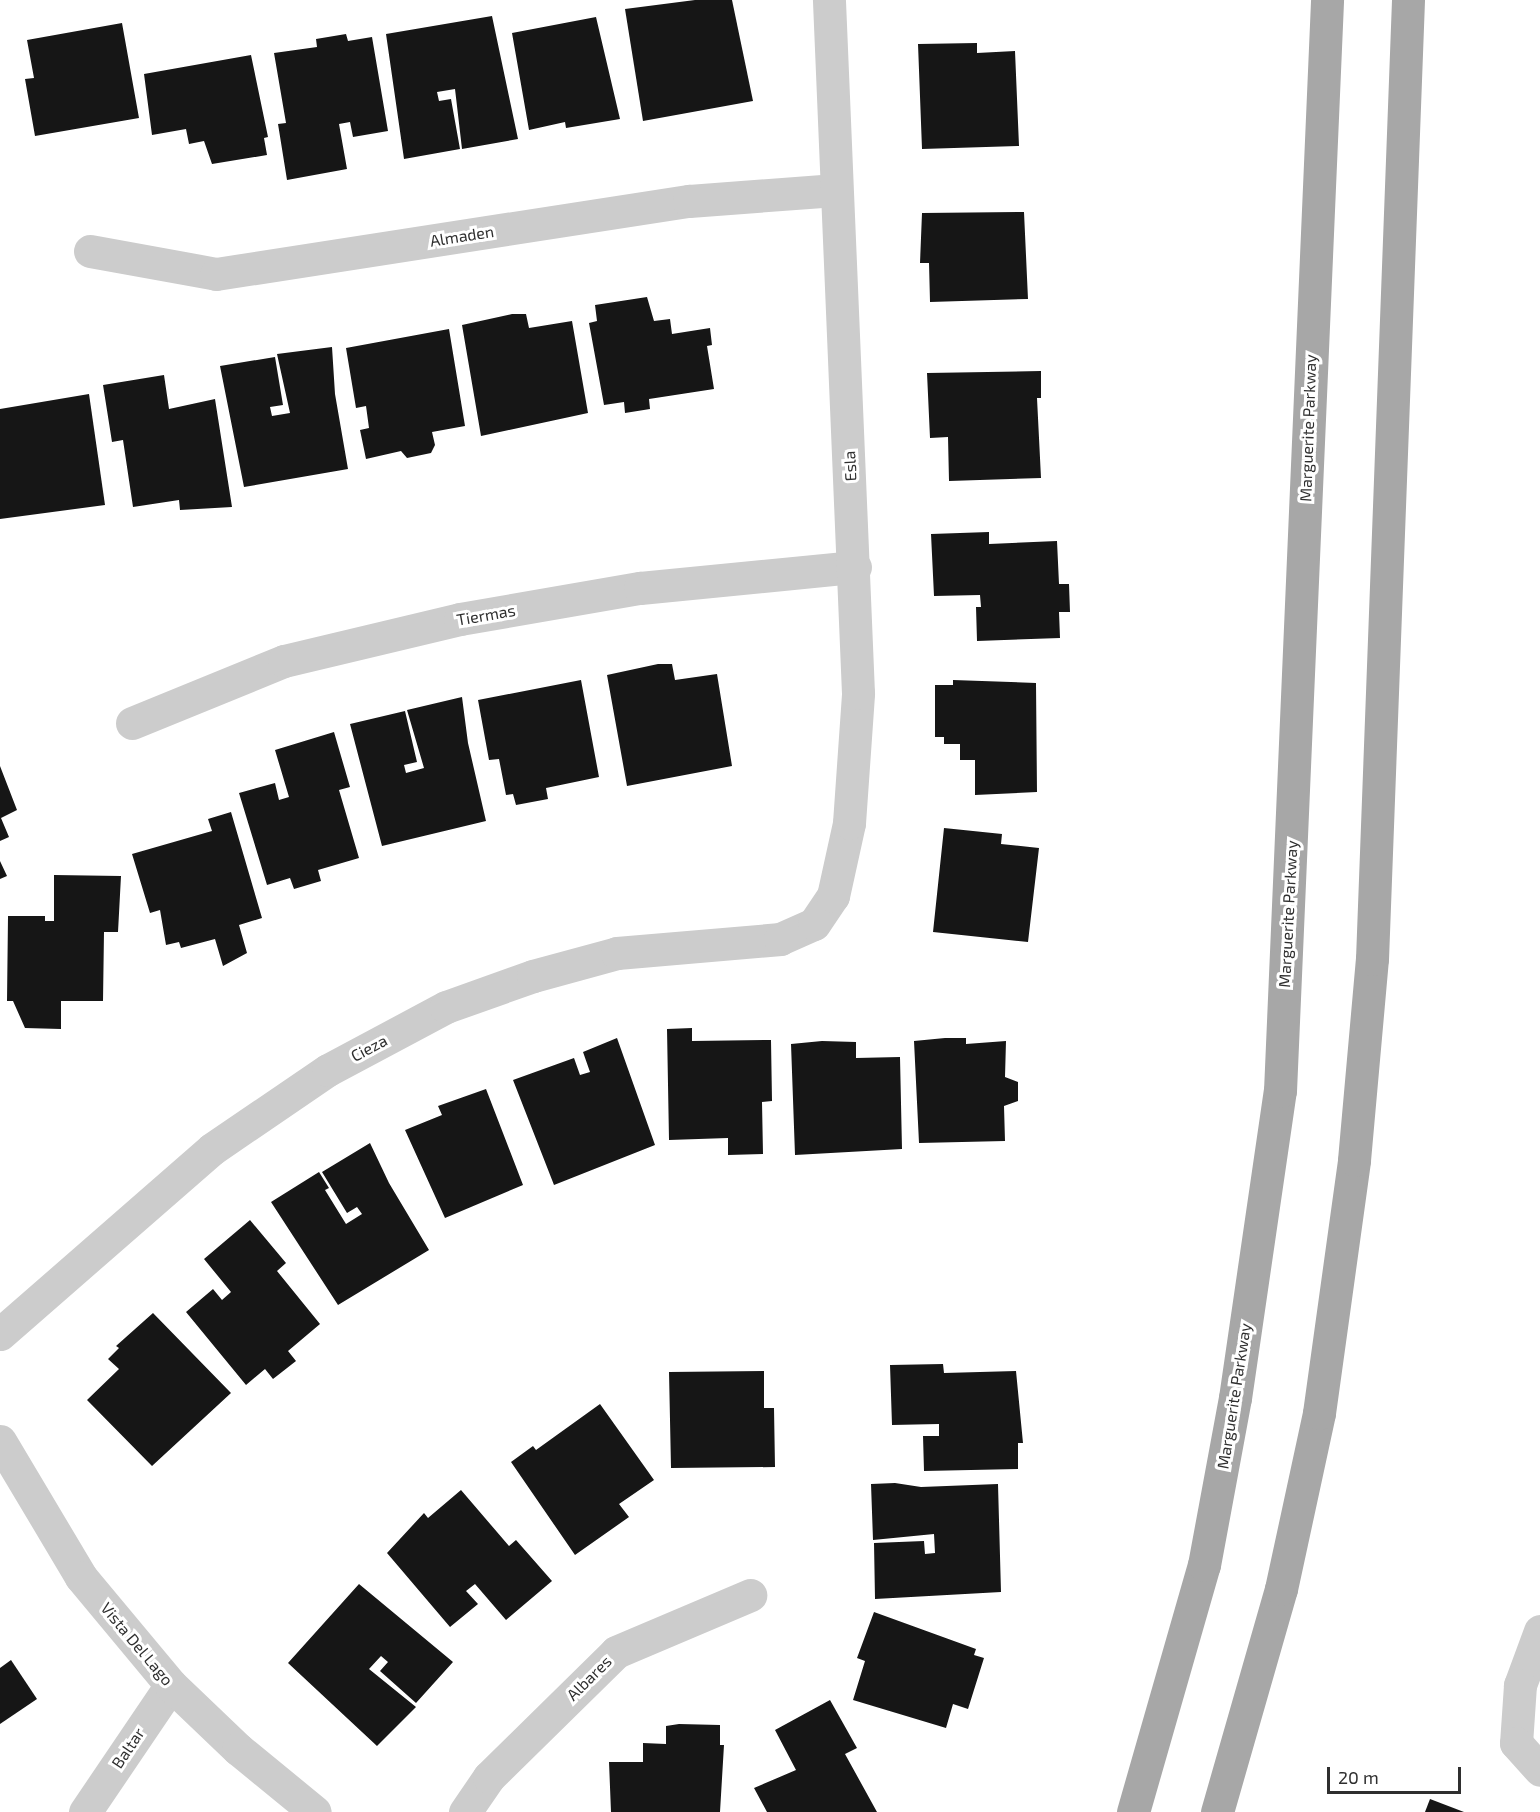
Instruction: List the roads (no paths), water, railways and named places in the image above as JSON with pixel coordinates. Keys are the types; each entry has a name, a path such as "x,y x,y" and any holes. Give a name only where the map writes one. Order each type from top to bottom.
{"main road":[{"name":"Marguerite Parkway","path":"1133,1812 1204,1565 1235,1398 1280,1091 1327,0"},
{"path":"1217,1812 1281,1589 1319,1413 1354,1160 1372,958 1408,0"}],"street":[{"name":"Esla","path":"814,924 833,896 849,823 858,693 855,567 829,0"},
{"name":"Almaden","path":"90,251 216,274 689,201 836,190"},
{"name":"Tiermas","path":"132,723 284,661 460,619 640,588 855,567"},
{"name":"Cieza","path":"0,1334 212,1149 328,1070 446,1007 533,976 617,953 735,946 780,939 814,924"},
{"name":"Vista Del Lago","path":"0,1441 81,1577 171,1685 238,1749 315,1812"},
{"name":"Albares","path":"465,1812 489,1777 616,1652 750,1595"},
{"path":"1540,1631 1520,1685 1516,1743 1540,1770"},
{"name":"Baltar","path":"85,1812 171,1685"}]}
